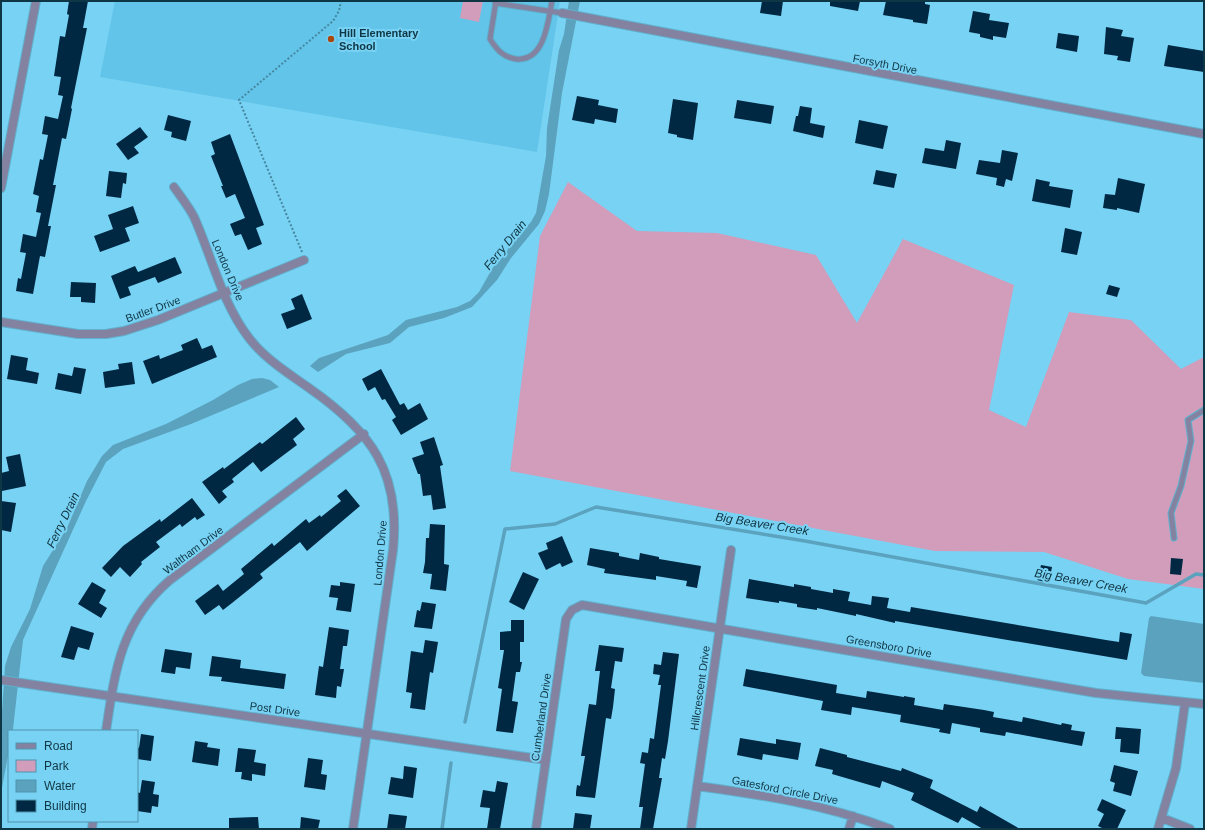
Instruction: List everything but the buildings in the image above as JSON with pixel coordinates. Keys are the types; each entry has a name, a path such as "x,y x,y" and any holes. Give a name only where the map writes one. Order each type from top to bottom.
{"street":[{"path":"1,188 3,163 36,1"},
{"name":"Forsyth Drive","path":"563,14 1204,134"},
{"name":"London Drive","path":"174,187 193,216 241,327 257,348 278,366 342,412 364,434 376,454 389,485 394,510 395,529 353,829"},
{"name":"Butler Drive","path":"1,322 64,332 106,334 139,327 225,293 303,256"},
{"name":"Waltham Drive","path":"106,730 117,663 126,637 141,612 161,588 364,434"},
{"name":"Hillcrescent Drive","path":"691,829 731,550"},
{"name":"Greensboro Drive","path":"572,610 577,606 587,605 1090,692 1204,704"},
{"name":"Cumberland Drive","path":"536,829 566,619 572,610"},
{"name":"Post Drive","path":"1,680 546,760"},
{"path":"1158,829 1176,768 1185,703"},
{"name":"Gatesford Circle Drive","path":"697,786 791,800 853,816 890,829"},
{"path":"849,829 853,816"},
{"path":"1162,818 1190,829"}],"lane":[{"path":"523,8 524,1"},
{"path":"552,1 550,12 546,34 534,55 522,60 509,58 498,52 490,39 495,2 523,8 550,12 563,14"},
{"path":"1174,538 1171,513 1180,486 1191,441 1188,420 1204,410"}],"path":[{"path":"303,256 239,100 333,21 339,11 341,1"}],"shaded area":[{"name":"Hill Elementary School","path":"115,1 560,1 537,152 100,77"}],"green space":[{"path":"463,1 483,1 479,22 460,18"},
{"path":"568,182 637,231 717,233 816,255 857,323 903,239 1014,285 989,410 1026,427 1069,312 1131,320 1181,369 1204,357 1204,589 1128,579 1044,552 935,551 510,471 540,236"}],"water":[{"name":"Ferry Drain","path":"569,1 580,1 562,93 549,194 545,211 539,224 511,258 497,280 472,307 444,318 409,327 390,343 346,354 318,372 310,366 319,358 388,335 406,320 457,307 470,301 479,292 492,269 507,251 511,243 531,222 536,213 546,156 547,128 559,50 564,34"},
{"name":"Ferry Drain","path":"262,378 270,380 279,387 191,424 123,449 106,462 86,501 23,640 13,729 8,730 8,755 1,793 2,712 5,666 11,647 30,609 43,566 67,528 87,481 102,456 113,445 166,424 252,379"},
{"path":"1151,616 1204,624 1204,683 1144,676 1141,673 1149,618"}],"waterway":[{"name":"Big Beaver Creek","path":"465,722 505,529 555,524 596,507 805,541 1146,603 1196,574 1204,575"},
{"name":"Big Beaver Creek","path":"442,829 451,763"}],"place":[{"name":"Hill Elementary School","path":"331,39"}]}
